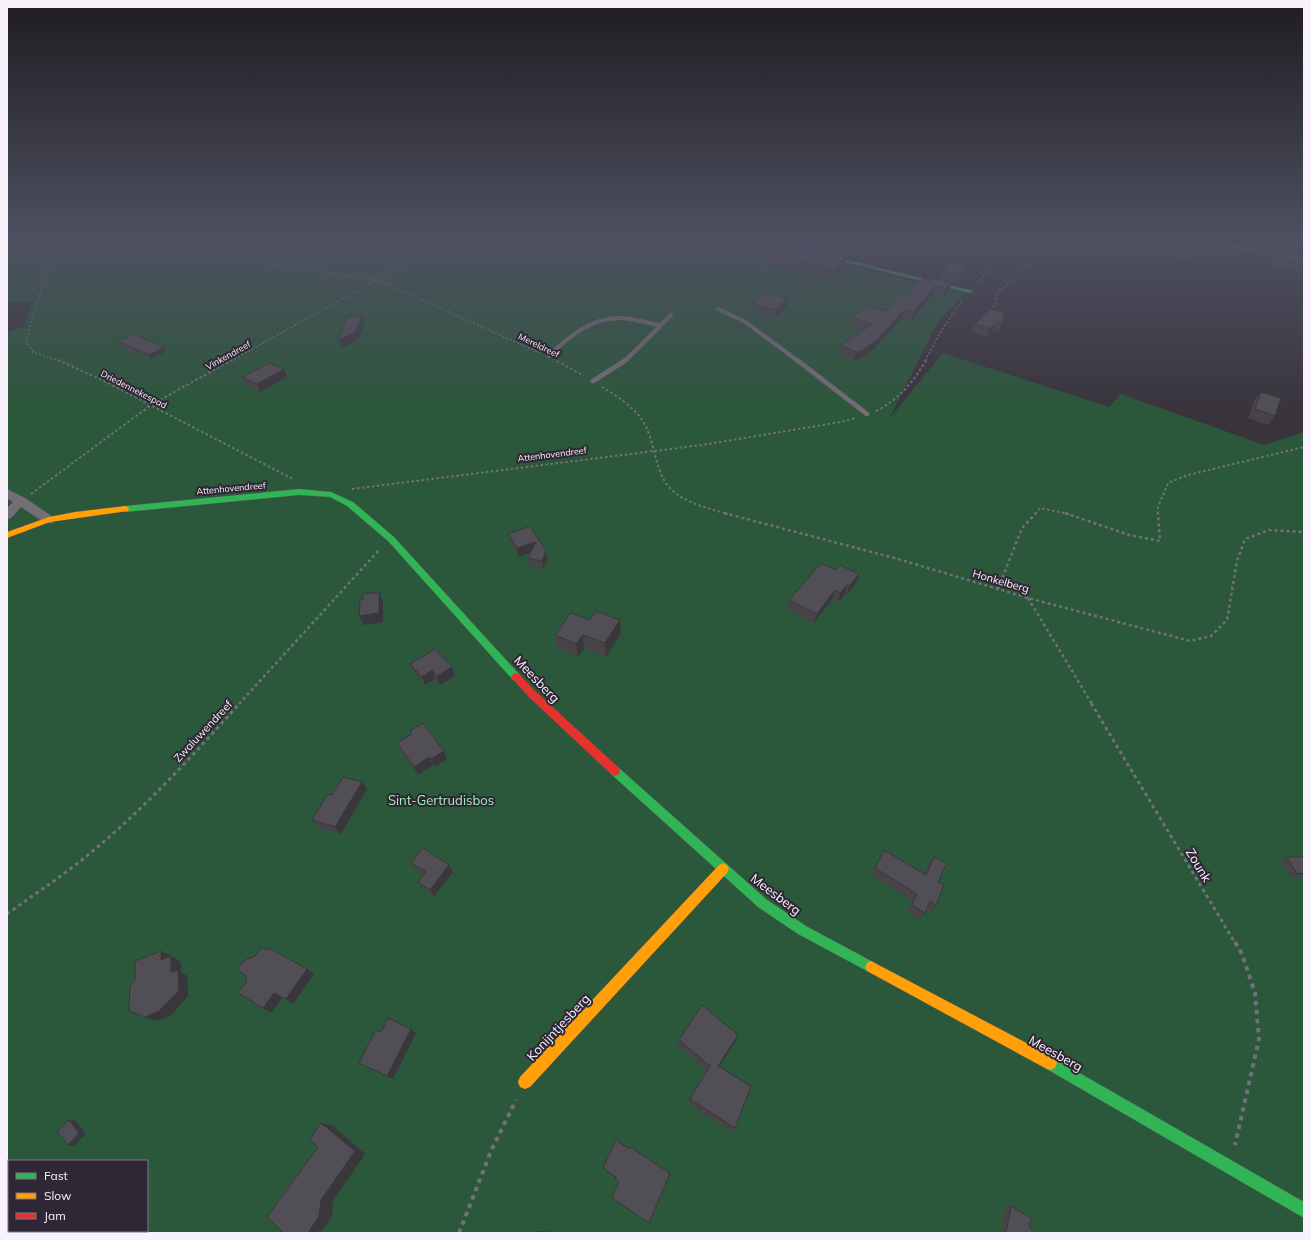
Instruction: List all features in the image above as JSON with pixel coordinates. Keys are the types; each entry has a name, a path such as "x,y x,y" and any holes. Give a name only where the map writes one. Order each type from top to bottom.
{"street":[{"name":"Attenhovendreef","path":"7,536 49,520 158,505 298,492 315,492"},
{"name":"Meesberg","path":"315,492 331,495 350,504 391,539 531,693 609,766 762,903 802,930 1046,1061 1304,1210"},
{"path":"7,493 49,520"},
{"path":"7,515 21,501"},
{"name":"Konijntjesberg","path":"525,1082 723,869"}],"lane":[{"path":"718,309 744,321 832,386 867,414"},
{"path":"593,382 620,366 636,351 659,325 671,315"},
{"path":"549,356 568,338 597,322 621,318 659,325"}],"path":[{"name":"Driedennekespad","path":"39,296 26,341 33,352 58,360 151,405 285,474 315,492"},
{"name":"Vinkendreef","path":"21,501 151,405 349,296"},
{"name":"Mereldreef","path":"414,296 549,356 623,400 645,424 655,450"},
{"name":"Attenhovendreef","path":"351,489 702,445 841,422 867,414 883,408 904,391 920,372 949,318 966,296"},
{"path":"994,307 996,304 997,296"},
{"path":"998,589 1022,528 1040,508 1057,509 1142,540 1160,541 1158,507 1168,483 1188,475 1304,446"},
{"name":"Honkelberg","path":"655,450 664,481 677,494 699,506 798,534 898,559 1028,598 1190,642 1211,636 1227,620 1237,561 1245,539 1268,530 1304,532"},
{"name":"Zwaluwendreef","path":"7,914 74,866 131,817 189,760 374,554 391,539"},
{"name":"Zounk","path":"1028,598 1242,954 1256,993 1258,1039 1230,1168"},
{"path":"459,1233 491,1151 525,1082"}],"green space":[{"name":"Sint-Gertrudisbos","path":"7,296 963,296 938,322 889,419 943,353 1109,407 1121,394 1264,445 1304,432 1304,1233 7,1233 7,518 15,510 7,505 7,332 24,326 33,301 7,301"}],"building":[{"path":"761,296 778,296 788,299 777,309 768,308 753,302"},
{"path":"899,296 927,296 914,312 904,310 877,340 863,350 856,352 841,345 872,324 852,318 866,305 886,311"},
{"path":"992,309 1005,313 1002,322 996,323 990,329 975,324 988,311"},
{"path":"362,316 355,332 339,340 347,317"},
{"path":"134,334 164,347 149,355 118,341"},
{"path":"269,363 284,369 257,384 242,377"},
{"path":"1261,392 1281,398 1275,416 1255,409"},
{"path":"530,526 546,551 542,561 528,558 536,542 517,548 508,534"},
{"path":"821,563 836,570 840,565 859,574 849,586 847,585 840,593 835,590 817,614 789,600"},
{"path":"379,592 379,613 359,616 360,600 363,599 363,594"},
{"path":"596,611 620,620 605,643 583,635 576,644 555,635 571,613 590,620"},
{"path":"435,649 452,667 437,676 432,670 422,677 410,664"},
{"path":"423,723 444,751 431,759 429,757 414,767 397,743 412,734 410,731"},
{"path":"343,777 362,782 335,827 312,820 328,794 332,795"},
{"path":"423,848 449,865 430,890 418,882 426,872 411,863"},
{"path":"884,850 926,875 934,857 947,863 938,882 944,885 936,905 930,901 925,913 912,905 917,894 875,868"},
{"path":"1287,857 1304,857 1304,873 1297,874"},
{"path":"262,947 268,950 269,948 307,969 286,999 274,993 263,1008 238,993 247,981 245,979 247,976 237,970 243,961 255,956"},
{"path":"161,951 161,960 171,956 171,972 178,970 179,991 159,1011 145,1017 129,1011 130,986 135,980 135,961"},
{"path":"702,1005 738,1035 718,1066 751,1086 735,1128 690,1099 710,1066 679,1040"},
{"path":"388,1018 411,1029 387,1076 359,1063 376,1030 381,1032"},
{"path":"69,1120 79,1133 68,1145 57,1131"},
{"path":"321,1123 355,1151 321,1200 319,1216 308,1233 284,1233 267,1217 318,1147 310,1139"},
{"path":"616,1140 629,1149 630,1147 670,1173 649,1223 612,1198 619,1182 615,1179 616,1177 603,1168"},
{"path":"1011,1206 1031,1218 1029,1227 1033,1230 1033,1233 1006,1233"},
{"path":"549,1231 549,1233 533,1233 533,1232"}],"traffic: fast":[{"path":"125,509 299,492 331,495 350,504 391,539 516,677"},
{"path":"615,771 762,903 802,930 871,967"},
{"path":"1050,1063 1304,1210"}],"traffic: slow":[{"path":"7,535 49,520 75,515 125,509"},
{"path":"525,1082 723,869"},
{"path":"871,967 1050,1063"}],"traffic: jam":[{"path":"516,677 531,693 615,771"}]}
